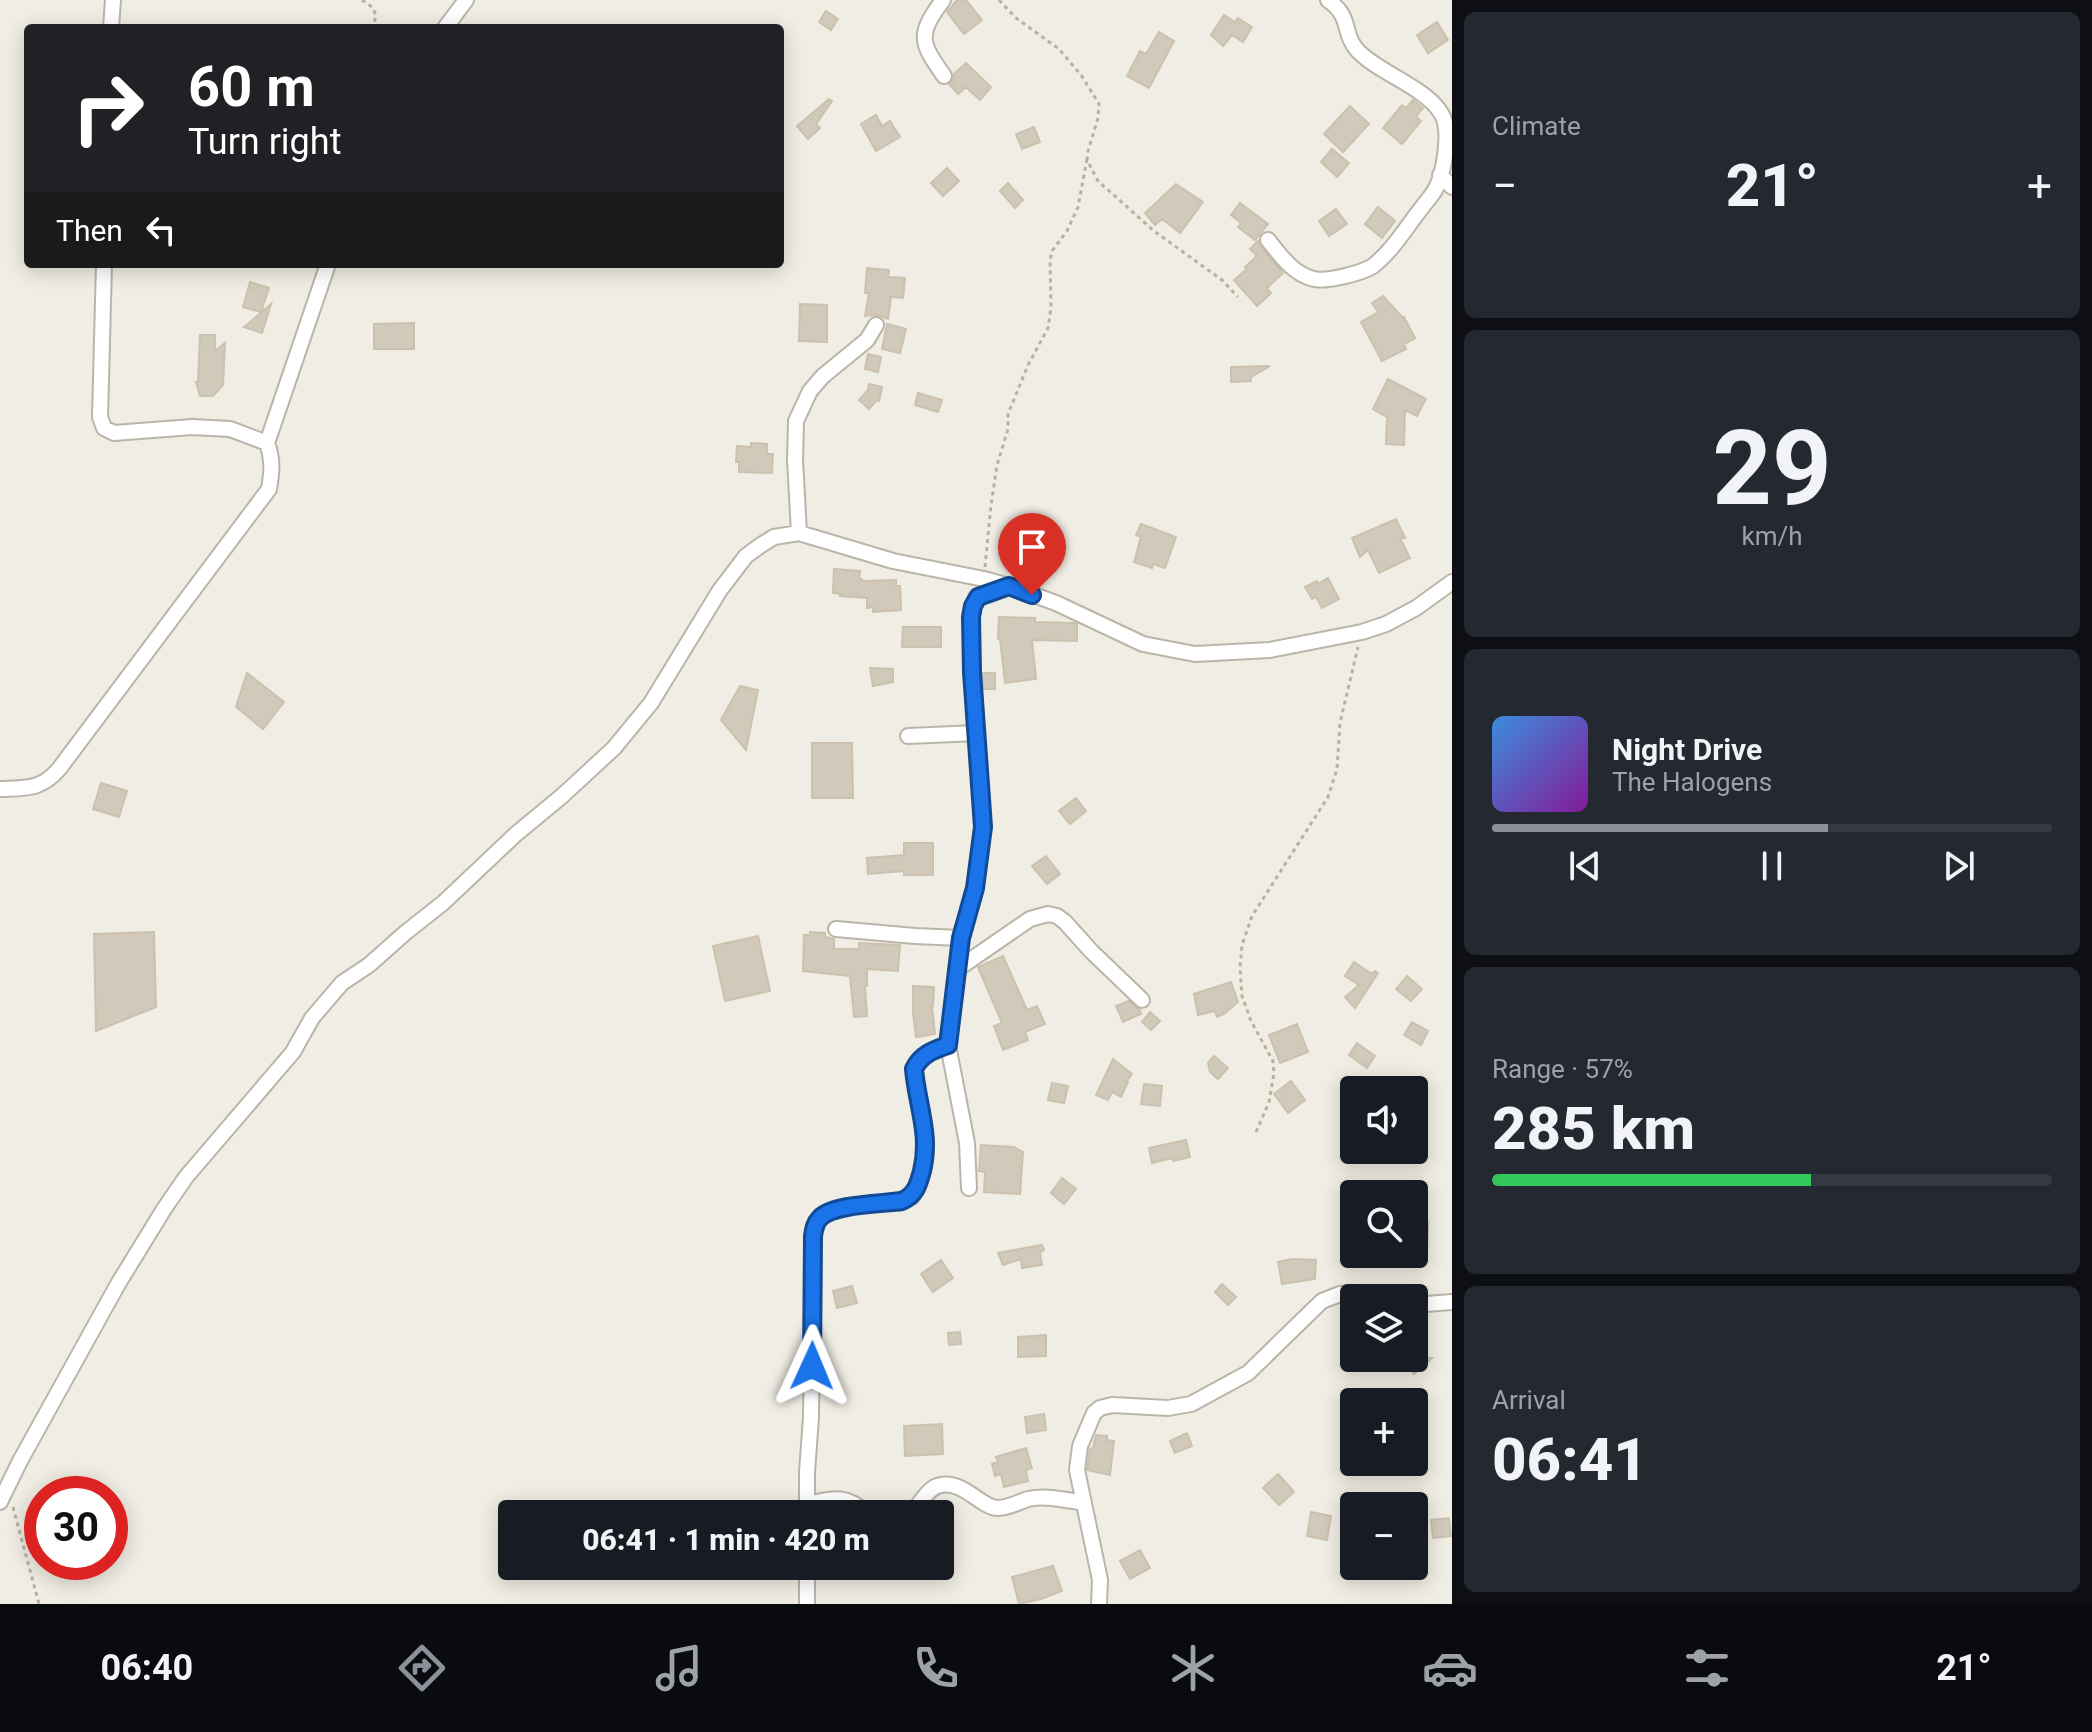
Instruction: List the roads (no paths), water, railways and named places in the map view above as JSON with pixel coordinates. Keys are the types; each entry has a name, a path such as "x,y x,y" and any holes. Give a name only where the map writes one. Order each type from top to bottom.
{"street":[{"path":"111,24 113,0"},
{"path":"448,24 466,0"},
{"path":"943,0 924,35 925,48 944,76"},
{"path":"1268,240 1300,274 1315,280 1345,276 1371,267 1395,243 1435,190 1445,155 1446,131 1440,110 1360,52 1352,44 1341,11 1328,0"},
{"path":"1440,175 1452,187"},
{"path":"104,268 100,417 104,428 114,433 192,427 230,429 267,443"},
{"path":"0,789 39,786 51,779 269,489 273,468 267,443 327,268"},
{"path":"799,533 796,421 810,391 823,376 867,340 876,325"},
{"path":"3,1495 118,1284 164,1209 186,1177 293,1052 327,998 443,903 614,748 651,703 720,590 746,556 774,537 799,533 893,561 984,579 1056,603 1143,644 1195,654 1270,650 1362,632 1386,624 1416,608 1452,582"},
{"path":"969,1188 967,1143 948,1045 961,938 975,888 983,827 971,617 978,597 1009,586"},
{"path":"908,736 977,733"},
{"path":"956,970 1030,919 1048,914 1065,922 1142,1000"},
{"path":"836,929 961,938"},
{"path":"807,1500 815,1224 821,1216 835,1209 902,1201 912,1197 918,1186 926,1142 914,1069 918,1060 929,1052 948,1045"},
{"path":"1099,1604 1100,1580 1077,1470 1080,1446 1094,1413 1112,1405 1168,1408 1191,1404 1248,1373 1322,1301 1340,1294"},
{"path":"1428,1304 1452,1302"},
{"path":"922,1500 932,1488 941,1485 964,1489 998,1508 1032,1498 1062,1498 1084,1503"},
{"path":"807,1580 807,1604"}]}
